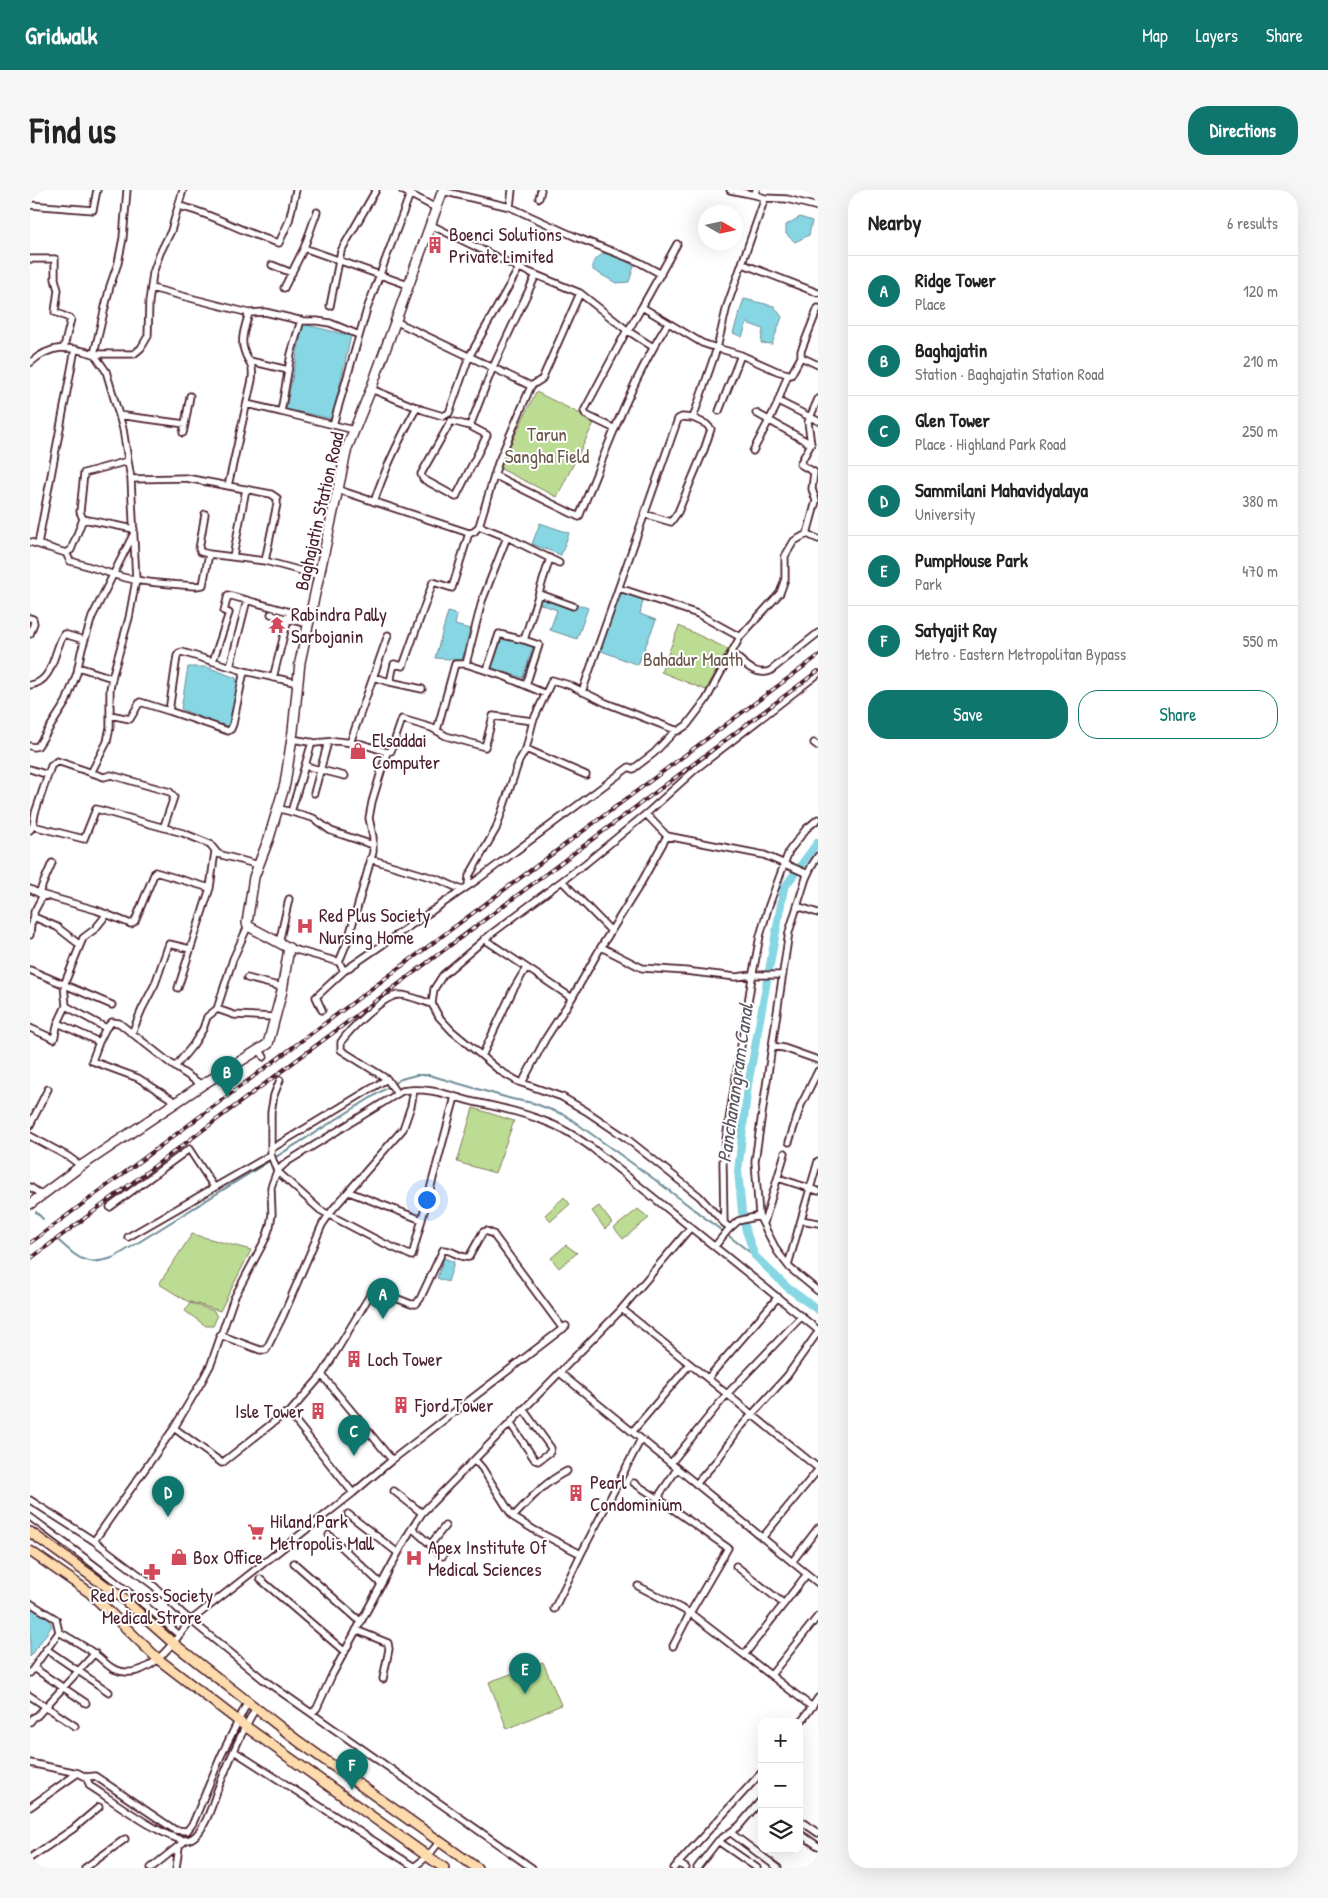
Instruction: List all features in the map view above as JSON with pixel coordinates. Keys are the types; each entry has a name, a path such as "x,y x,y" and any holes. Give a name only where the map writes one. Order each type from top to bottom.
{"main road":[{"path":"30,1532 120,1597 174,1643 301,1743 477,1868"},
{"path":"30,1551 89,1592 158,1659 241,1723 444,1868"}],"street":[{"path":"30,205 93,210 97,190"},
{"path":"94,354 110,286 118,263 123,238 127,190"},
{"path":"30,363 49,351 64,347 94,354 134,354 141,348 148,336 154,272 160,253 172,231 183,190"},
{"path":"179,206 200,211 265,239 279,243 289,221 296,190"},
{"path":"330,306 341,251 376,190"},
{"path":"402,190 436,208"},
{"path":"443,190 510,207 578,238 639,262 661,274"},
{"name":"Baghajatin Station Road","path":"248,926 254,877 285,784 300,662 348,448 443,190"},
{"path":"510,207 512,190"},
{"path":"539,198 541,190"},
{"path":"730,190 756,193 766,198 787,198 818,207"},
{"path":"333,425 359,335 379,275 410,194"},
{"path":"693,418 717,348 727,306 766,198"},
{"path":"284,288 304,248 317,212"},
{"path":"431,225 519,268 580,293 627,330 653,347"},
{"path":"615,429 586,415 584,411 627,330 677,244"},
{"path":"304,248 408,285"},
{"path":"30,259 55,259 55,279 58,290 56,312 71,319 64,347"},
{"path":"743,264 818,293"},
{"path":"272,265 292,273"},
{"path":"443,416 449,413 469,357 519,268"},
{"path":"470,426 492,367 536,275"},
{"path":"151,288 249,313 265,312 301,320 330,323 359,335"},
{"path":"338,490 469,533 474,532 478,526 498,463 531,386 542,379 580,293"},
{"path":"642,307 702,343 741,355 791,375 801,357 801,351 818,308"},
{"path":"228,486 254,367 243,349 243,338 249,313"},
{"path":"281,412 288,370 301,320"},
{"path":"396,321 531,386"},
{"path":"494,475 579,517 615,429 653,347 668,323"},
{"path":"38,544 75,349"},
{"path":"91,773 107,742 110,727 112,678 129,618 136,580 131,479 128,462 106,370 94,354"},
{"path":"719,411 741,355"},
{"path":"801,357 818,365"},
{"path":"250,361 288,370"},
{"path":"753,451 778,401 788,374"},
{"path":"370,390 443,416 451,421 470,426 486,435 456,497 423,479 421,474 451,421"},
{"path":"183,433 190,396"},
{"path":"468,886 469,876 496,829 512,779 526,748 533,721 552,680 569,685 606,703 678,731 687,725 701,706 740,638 780,593 785,579 785,556 794,541 807,534 816,501 812,488 814,472 800,464 811,444 808,422 818,399"},
{"path":"778,401 818,421"},
{"path":"247,404 354,430"},
{"path":"374,502 401,436 418,407"},
{"path":"756,413 811,444"},
{"path":"118,415 185,424"},
{"path":"582,692 592,660 620,588 644,514 678,419 682,417 693,418 706,424 711,429 704,450 672,522 644,514"},
{"path":"30,542 66,552 71,550 83,519 80,512 84,474 128,462"},
{"path":"131,479 186,478 271,494 277,498 265,561"},
{"path":"233,557 246,489"},
{"path":"206,514 199,551 265,561 320,576"},
{"path":"83,519 134,531"},
{"path":"478,526 559,563"},
{"path":"30,746 38,746 64,706 72,688 92,617 134,531"},
{"path":"390,682 394,664 403,666 433,582 452,588 469,533"},
{"path":"807,534 818,539"},
{"path":"466,664 482,601 507,538"},
{"path":"66,552 70,561 94,567 114,575 136,580 200,586 203,585 209,554"},
{"path":"524,640 550,558"},
{"path":"620,588 698,614 740,638"},
{"path":"540,594 573,606"},
{"path":"213,661 229,613 224,611 228,595 290,612 273,678"},
{"path":"230,667 247,600"},
{"path":"271,614 309,624"},
{"path":"30,618 33,619 34,623 30,634"},
{"path":"732,653 755,671 765,673 818,633"},
{"path":"30,685 43,681 64,634 84,640"},
{"path":"487,670 499,634 539,645 526,685"},
{"path":"350,742 388,635"},
{"path":"169,711 179,652 244,671 298,683"},
{"path":"437,730 455,664 466,664 487,670 546,694"},
{"path":"78,667 112,678"},
{"path":"110,715 130,719 140,702 228,731 233,724 244,671"},
{"path":"428,1003 443,975 484,939 562,881 646,814 697,768 818,674"},
{"path":"373,677 422,689"},
{"path":"339,962 348,940 373,845 369,818 372,802 387,752 391,751 394,745 402,719 437,730 446,736 485,746 493,716 533,721"},
{"path":"322,1010 316,996 344,971 468,886 629,766 633,769 654,753 676,730"},
{"path":"292,739 312,742 350,742 387,752"},
{"path":"291,812 312,742"},
{"path":"314,793 328,742"},
{"path":"526,748 586,775"},
{"path":"164,826 174,797 172,794 111,775 104,777 57,761 51,766 32,816 32,828 84,839 96,809 164,826 210,844 218,854 259,865"},
{"path":"305,766 345,776"},
{"path":"30,769 48,775"},
{"path":"278,808 319,821 331,831 373,845"},
{"path":"646,814 667,836 764,854 808,874"},
{"path":"724,1223 724,1162 752,975 760,936 789,851 806,829 818,818"},
{"path":"522,1083 546,1038 641,883 667,836"},
{"path":"178,988 210,888 215,851"},
{"path":"756,1217 755,1161 789,932 808,874 818,856"},
{"path":"370,859 440,880 462,890"},
{"path":"30,935 34,912 52,863"},
{"path":"30,888 41,894 134,924 155,872 210,888"},
{"path":"562,881 611,931"},
{"path":"280,943 288,899"},
{"path":"796,906 818,913"},
{"path":"30,1028 54,1039 66,1006 64,985 80,945 83,938 95,929 106,914"},
{"path":"34,917 58,927 80,945"},
{"path":"175,1067 203,1029 207,1017 217,1009 233,959 248,926 289,948 339,962 344,971"},
{"path":"484,939 572,998"},
{"path":"132,1033 155,984 170,944 190,949"},
{"path":"601,947 642,968 685,970 736,977 783,975"},
{"path":"30,1204 81,1166 202,1085 262,1053 268,1044 276,1017 289,948"},
{"path":"482,1056 513,990 526,968"},
{"path":"30,970 112,1005"},
{"path":"247,978 282,988"},
{"path":"396,1092 387,1079 341,1050 341,1042 355,1026 389,998 401,995 428,1003 439,1017 500,1071 522,1083 562,1097 626,1138 699,1196 729,1229"},
{"path":"66,1006 106,1028"},
{"path":"217,1009 234,1014 276,1017"},
{"path":"176,1102 138,1078 92,1061 106,1028 112,1022 119,1023 175,1067 202,1085"},
{"path":"58,1024 99,1042"},
{"path":"772,1046 784,1048 818,1060"},
{"path":"789,1142 801,1106 818,1070"},
{"path":"128,1237 214,1187 387,1079"},
{"path":"280,1080 274,1095 271,1112 271,1152 277,1171 313,1204 329,1215 412,1256 456,1097"},
{"path":"30,1125 48,1089"},
{"path":"220,1335 260,1350 266,1350 283,1316 322,1225 402,1129 411,1106 414,1090"},
{"path":"94,1541 174,1428 211,1364 234,1298 270,1226 271,1187 277,1171 287,1162 396,1092 402,1091 414,1090 456,1097 547,1122 570,1132 614,1164 818,1331 787,1376 738,1430 718,1459 696,1484"},
{"path":"30,1136 69,1157 81,1166"},
{"path":"110,1207 189,1149 214,1187"},
{"path":"764,1223 785,1153"},
{"path":"788,1265 818,1160"},
{"path":"778,1178 818,1191"},
{"path":"30,1187 42,1195"},
{"path":"349,1192 422,1220"},
{"path":"715,1246 738,1221 756,1217 764,1223 777,1251 788,1265 818,1291"},
{"path":"801,1220 818,1224"},
{"path":"312,1713 317,1708 360,1622 422,1513 622,1309 691,1227"},
{"path":"30,1604 56,1620 59,1632 94,1654 113,1669 126,1673 136,1672 158,1659 174,1643 190,1620 353,1493 392,1460 565,1327 492,1234 486,1231 483,1232 469,1257 465,1258 443,1250 416,1304 411,1304 372,1290 322,1374 289,1413 284,1414 222,1463 174,1428"},
{"path":"708,1378 778,1297"},
{"path":"622,1309 818,1469 762,1538"},
{"path":"671,1463 727,1394 802,1316"},
{"path":"632,1432 690,1364"},
{"path":"560,1373 818,1583"},
{"path":"322,1374 392,1460"},
{"path":"510,1423 535,1460 550,1452 551,1448 523,1409"},
{"path":"289,1413 353,1493"},
{"path":"554,1609 641,1439"},
{"path":"474,1460 482,1468 513,1517 581,1554"},
{"path":"660,1500 660,1494 677,1469"},
{"path":"513,1517 542,1487 553,1478 567,1471"},
{"path":"634,1483 728,1548 673,1646"},
{"path":"394,1491 422,1513"},
{"path":"30,1500 94,1541 154,1586 190,1620 264,1680 532,1868"},
{"path":"348,1514 398,1553"},
{"path":"30,1517 145,1604 179,1635"},
{"path":"430,1545 445,1526"},
{"path":"412,1528 443,1556"},
{"path":"792,1562 818,1528"},
{"path":"329,1535 381,1584"},
{"path":"294,1563 360,1622"},
{"path":"736,1566 784,1604"},
{"path":"745,1654 807,1574"},
{"path":"260,1579 346,1652"},
{"path":"638,1586 690,1613 812,1707"},
{"path":"771,1675 818,1616"},
{"path":"356,1630 388,1643 389,1649 383,1679"},
{"path":"59,1632 32,1671 86,1703"},
{"path":"46,1649 109,1692"},
{"path":"30,1722 94,1654"},
{"path":"30,1696 75,1726"},
{"path":"803,1719 818,1698"},
{"path":"151,1868 186,1840 194,1836 204,1824 234,1751 248,1701"},
{"path":"186,1840 187,1831 241,1723 256,1708"},
{"path":"234,1751 415,1867 428,1856 440,1841"},
{"path":"30,1763 78,1773 86,1777 95,1776 176,1830 187,1831"},
{"path":"30,1807 78,1773"},
{"path":"676,1866 758,1776"},
{"path":"86,1777 90,1786 148,1823 175,1838 186,1840"},
{"path":"30,1858 73,1829 99,1807"},
{"path":"697,1868 718,1841 731,1833 758,1807"},
{"path":"803,1823 818,1833"},
{"path":"731,1833 778,1868"},
{"path":"803,1837 818,1846"},
{"path":"85,1868 125,1839"},
{"path":"718,1841 756,1868"},
{"path":"176,1868 179,1847"},
{"path":"676,1866 686,1868"}],"green space":[{"name":"Tarun Sangha Field","path":"536,392 595,421 557,497 499,468"},
{"name":"Bahadur Maath","path":"679,626 728,649 706,690 661,672"},
{"path":"473,1108 514,1121 495,1173 457,1162"},
{"path":"564,1197 570,1204 551,1221 545,1215"},
{"path":"599,1206 612,1223 605,1229 592,1211"},
{"path":"638,1209 649,1218 623,1239 614,1228"},
{"path":"192,1234 251,1250 220,1311 187,1301 159,1284"},
{"path":"566,1245 577,1253 559,1268 551,1258"},
{"path":"190,1303 214,1311 217,1317 213,1326 206,1326 185,1311"},
{"path":"543,1662 561,1705 507,1729 489,1682"}],"water":[{"path":"800,217 812,221 809,235 795,242 786,234 786,225"},
{"path":"603,253 621,258 634,266 629,282 616,283 593,270 593,262"},
{"path":"744,299 774,306 782,317 772,344 761,343 763,329 747,323 742,337 733,333"},
{"path":"303,324 351,336 332,419 286,409"},
{"path":"540,523 569,533 561,555 532,544"},
{"path":"622,589 644,596 640,614 656,620 638,665 599,650"},
{"path":"542,592 588,608 577,639 550,630 557,610 538,603"},
{"path":"448,612 457,615 455,625 470,629 462,660 435,658"},
{"path":"499,636 533,647 523,678 489,667"},
{"path":"188,667 207,667 236,678 239,690 232,727 228,729 181,709"},
{"path":"444,1258 454,1262 448,1282 437,1278"},
{"path":"30,1609 49,1619 52,1626 30,1657"}],"waterway":[{"name":"Panchanangram Canal","path":"818,842 784,888 748,1085 738,1171 742,1212 746,1231 755,1256 788,1288 818,1310"},
{"path":"59,1241 84,1260 97,1261 115,1257 401,1079 416,1075 429,1075 512,1099 533,1103 565,1115 654,1179 755,1256"},
{"path":"36,1212 43,1219"}],"railway":[{"path":"30,1243 818,656"},
{"path":"30,1259 818,671"}],"place":[{"name":"Boenci Solutions Private Limited","path":"435,245"},
{"name":"Rabindra Pally Sarbojanin","path":"277,625"},
{"name":"Elsaddai Computer","path":"358,751"},
{"name":"Red Plus Society Nursing Home","path":"305,926"},
{"name":"Baghajatin","path":"227,1097"},
{"name":"Ridge Tower","path":"383,1319"},
{"name":"Loch Tower","path":"354,1359"},
{"name":"Fjord Tower","path":"401,1405"},
{"name":"Isle Tower","path":"318,1411"},
{"name":"Glen Tower","path":"354,1456"},
{"name":"Pearl Condominium","path":"576,1493"},
{"name":"Sammilani Mahavidyalaya","path":"168,1517"},
{"name":"Hiland Park Metropolis Mall","path":"256,1532"},
{"name":"Box Office","path":"179,1557"},
{"name":"Apex Institute Of Medical Sciences","path":"414,1558"},
{"name":"Red Cross Society Medical Strore","path":"152,1572"},
{"name":"PumpHouse Park","path":"525,1694"},
{"name":"Satyajit Ray","path":"352,1790"}]}
